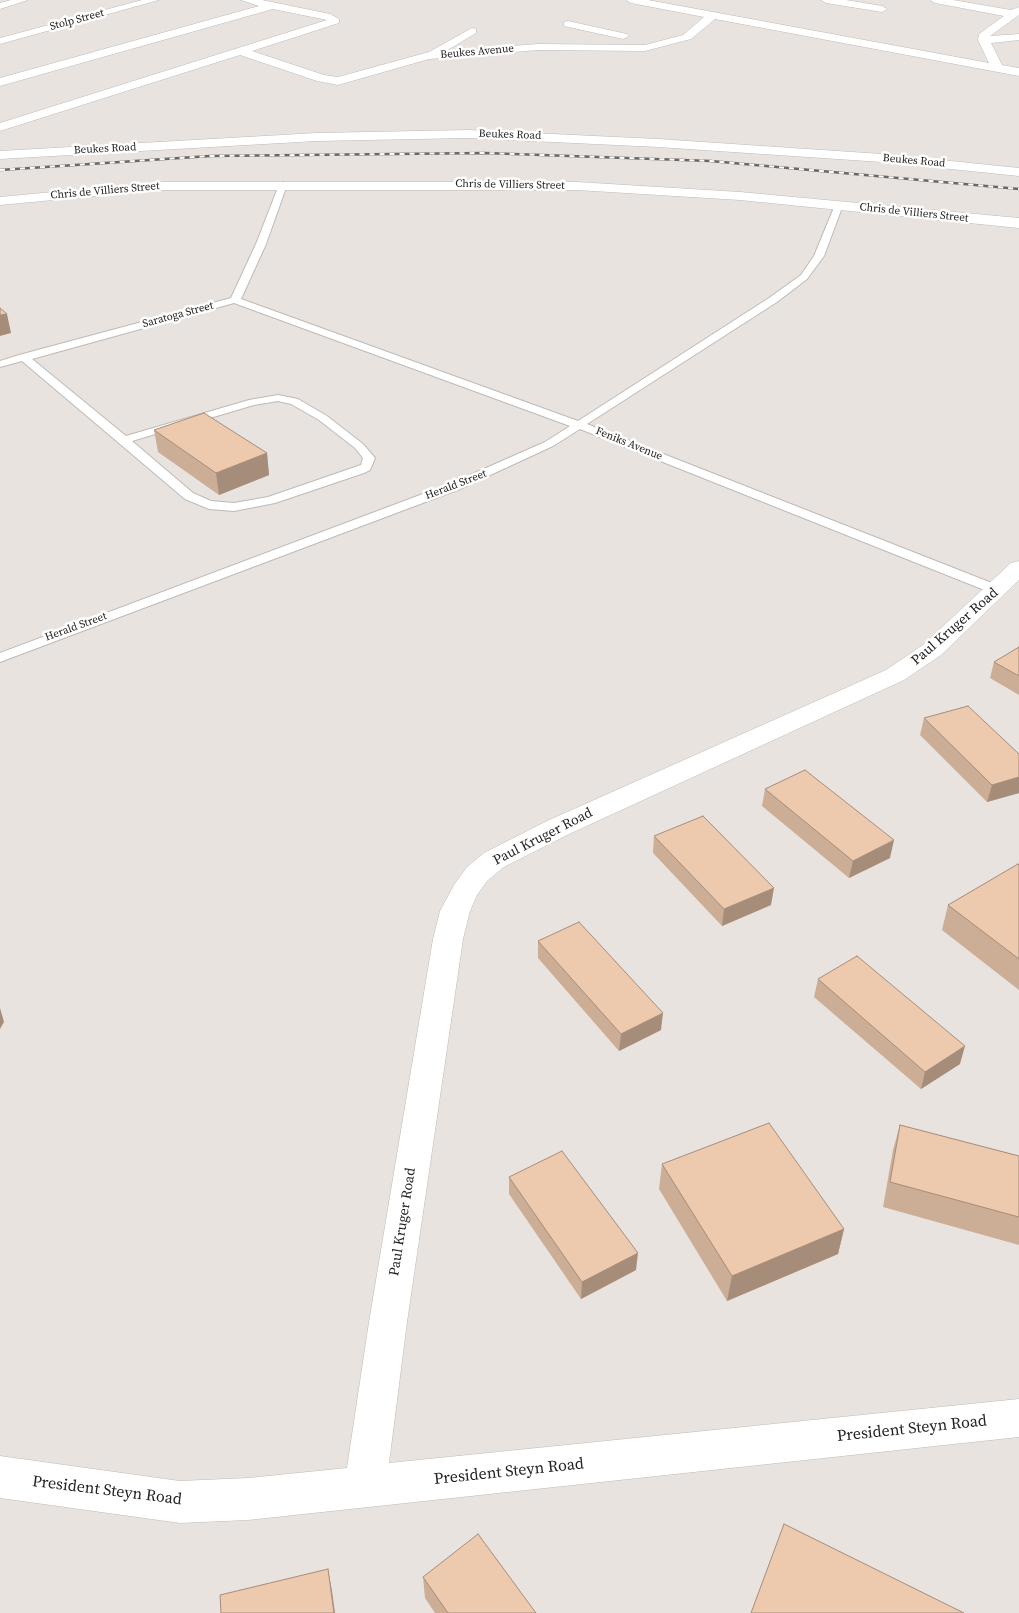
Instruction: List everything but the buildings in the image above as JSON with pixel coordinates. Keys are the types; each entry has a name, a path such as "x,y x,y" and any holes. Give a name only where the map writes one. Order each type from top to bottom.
{"street":[{"path":"0,6 23,0"},
{"name":"Stolp Street","path":"0,41 154,0"},
{"path":"0,127 240,52 335,20 330,17 246,0"},
{"path":"631,0 1019,72"},
{"path":"675,8 695,0"},
{"path":"826,0 882,9"},
{"path":"935,0 1016,12"},
{"path":"0,82 272,5"},
{"path":"984,40 989,30 1016,12"},
{"name":"Beukes Avenue","path":"240,52 334,81 428,56 538,47 640,49 687,37 713,15"},
{"path":"568,24 663,44"},
{"path":"428,56 472,31"},
{"path":"984,40 1019,37"},
{"path":"984,40 998,68"},
{"path":"17,78 43,85"},
{"path":"70,93 88,98"},
{"name":"Beukes Road","path":"0,155 317,137 468,134 658,142 882,158 1019,172"},
{"name":"Chris de Villiers Street","path":"0,201 160,186 577,186 689,192 1019,223"},
{"name":"Paul Kruger Road","path":"365,1487 388,1322 448,939 455,911 464,892 477,874 494,860 557,828 895,675 1008,594 1019,568"},
{"name":"President Steyn Road","path":"0,1477 180,1502 248,1499 1019,1418"}],"lane":[{"path":"235,300 261,244 283,185"},
{"name":"Herald Street","path":"0,658 456,486 530,455 773,300 804,277 819,256 839,205"},
{"name":"Saratoga Street","path":"0,364 235,300"},
{"name":"Feniks Avenue","path":"235,300 579,424 1008,594"},
{"path":"22,357 189,496 209,505 250,505 360,470 366,467 370,458 359,446 323,418 294,401 278,398 262,399 124,440"}],"railway":[{"path":"0,170 210,156 485,153 711,161 1019,189"}]}
